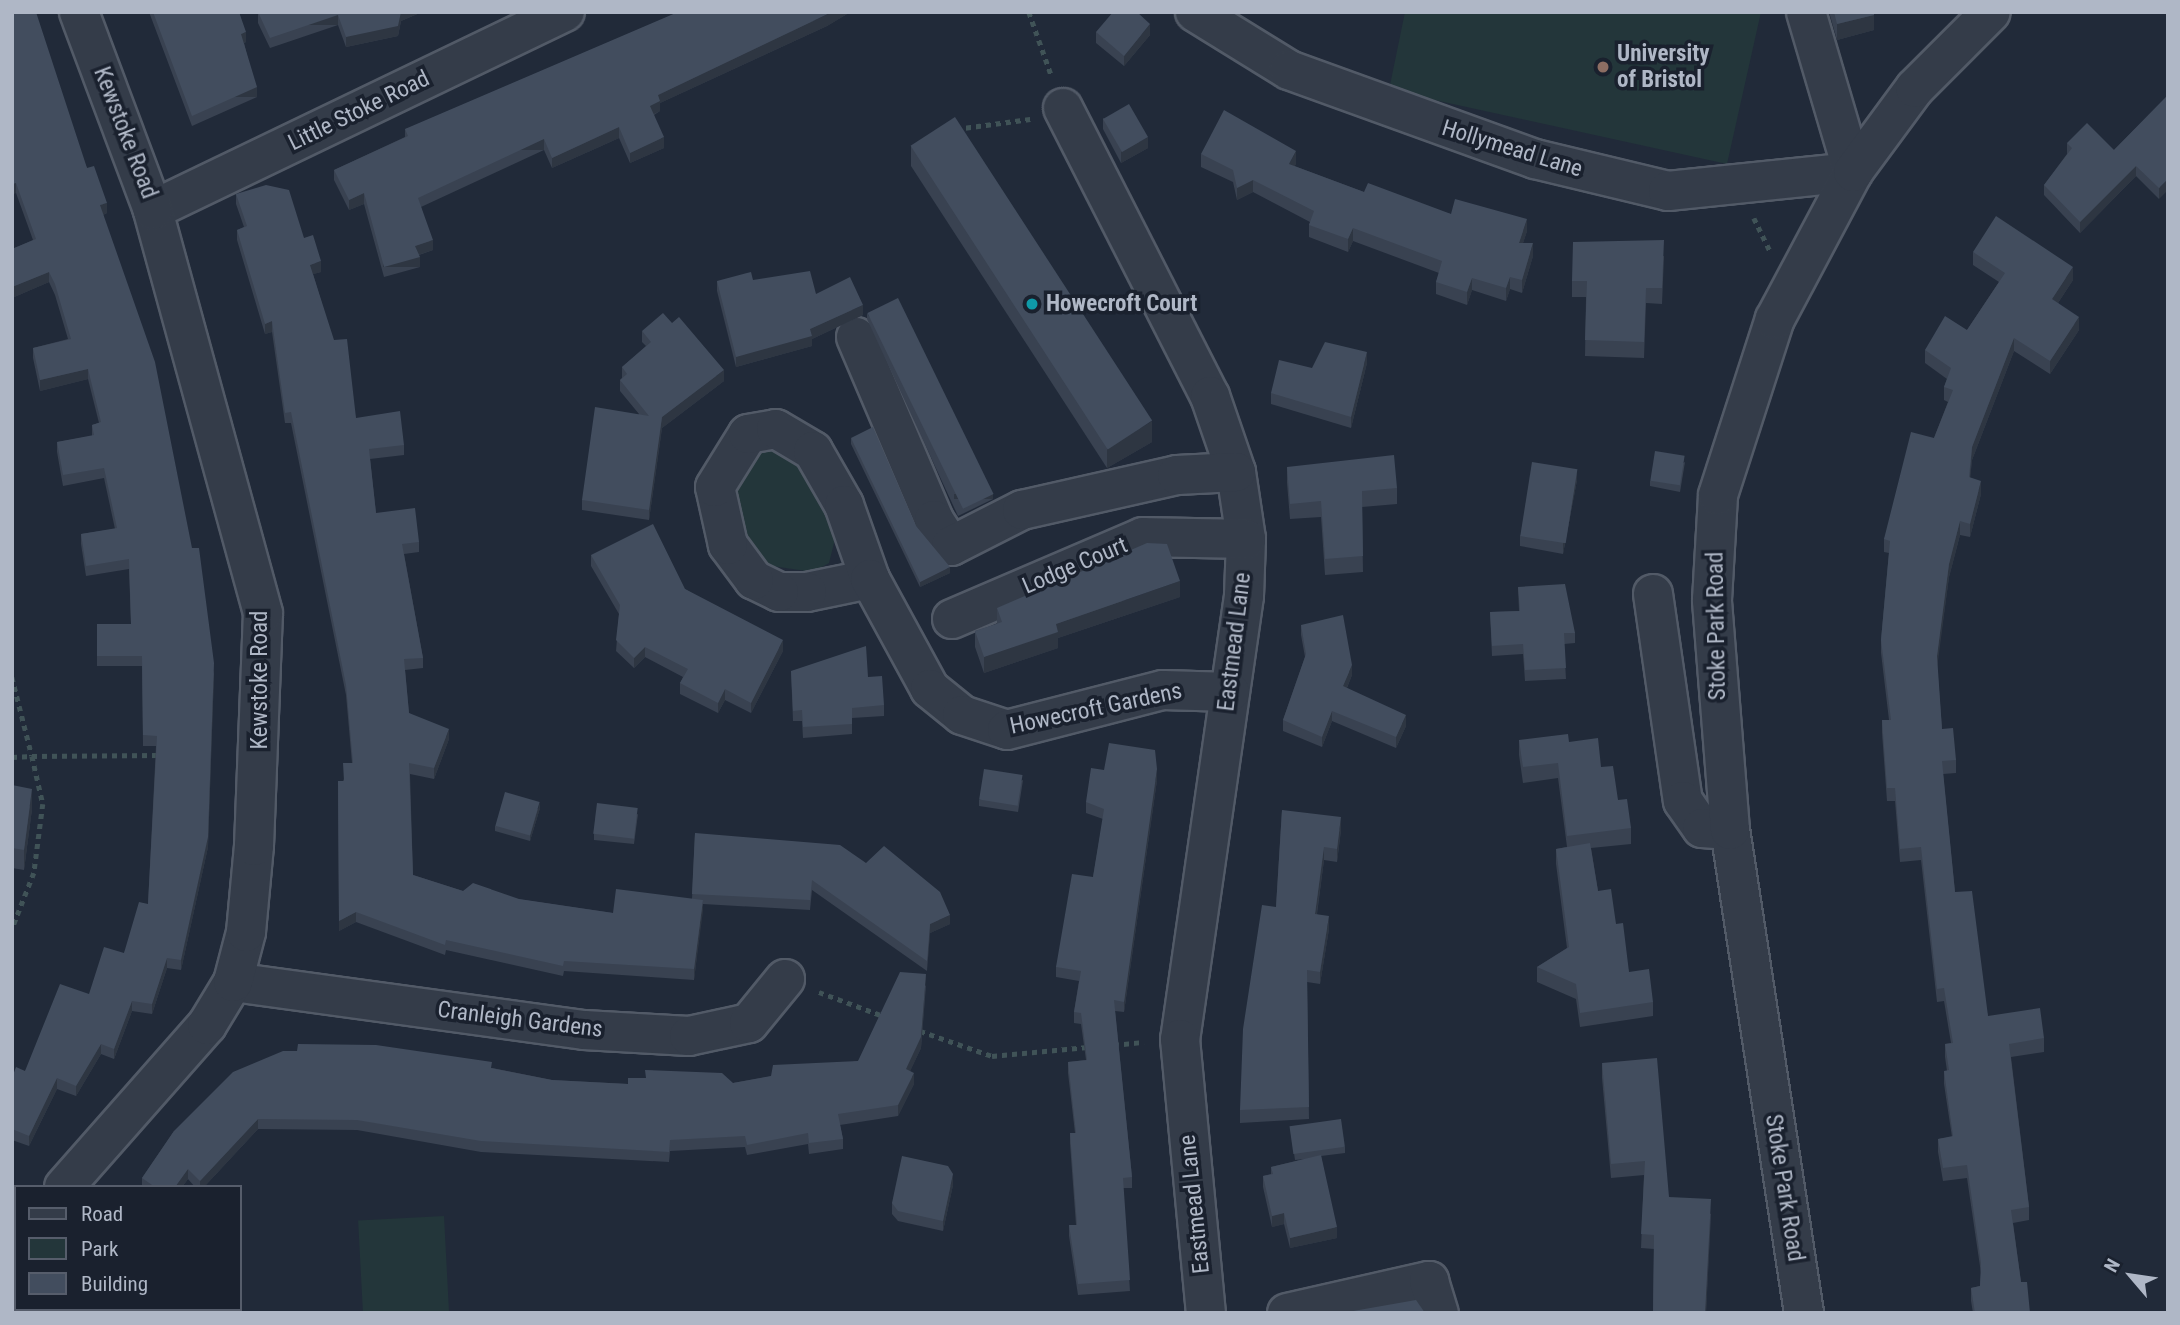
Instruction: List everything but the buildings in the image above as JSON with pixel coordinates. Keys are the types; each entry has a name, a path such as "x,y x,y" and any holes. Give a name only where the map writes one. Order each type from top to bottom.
{"street":[{"name":"Kewstoke Road","path":"66,1185 207,1025 233,982 246,932 254,846 263,613 153,210 79,12"},
{"name":"Little Stoke Road","path":"153,210 565,12"},
{"name":"Hollymead Lane","path":"1195,12 1289,70 1535,159 1668,191 1853,172"},
{"path":"1806,12 1853,172"},
{"name":"Stoke Park Road","path":"1804,1313 1730,830 1712,600 1718,495 1790,289 1853,172 1915,88 1991,12"},
{"name":"Eastmead Lane","path":"1064,112 1210,396 1236,472 1246,539 1230,692 1180,1039 1206,1313"},
{"path":"856,337 934,520 951,546 1022,510 1177,475 1236,472"},
{"name":"Howecroft Gardens","path":"870,579 807,592 779,592 754,580 728,545 715,487 748,434 776,429 813,452 844,505 870,579 930,689 986,727 1025,728 1163,690 1230,692"},
{"name":"Lodge Court","path":"952,619 1143,537 1246,539"},
{"path":"1653,594 1683,801 1702,828 1730,830"},
{"name":"Cranleigh Gardens","path":"233,982 584,1030 689,1036 749,1023 785,979"},
{"path":"1286,1313 1429,1281 1440,1313"}],"path":[{"path":"950,132 961,126 1064,112 1030,12"},
{"path":"1738,182 1790,289"},
{"path":"12,677 43,804 34,873 12,929"},
{"path":"12,757 166,755"},
{"path":"785,979 892,1019"},
{"path":"905,1024 992,1056 1180,1039"}],"green space":[{"name":"University of Bristol","path":"1405,12 1761,12 1727,164 1389,90"},
{"path":"765,449 784,449 800,459 838,527 829,563 813,572 765,565 743,543 732,488 747,461"},
{"path":"444,1216 449,1313 363,1313 358,1221"}],"place":[{"name":"University of Bristol","path":"1603,67"},
{"name":"Howecroft Court","path":"1032,304"}]}
